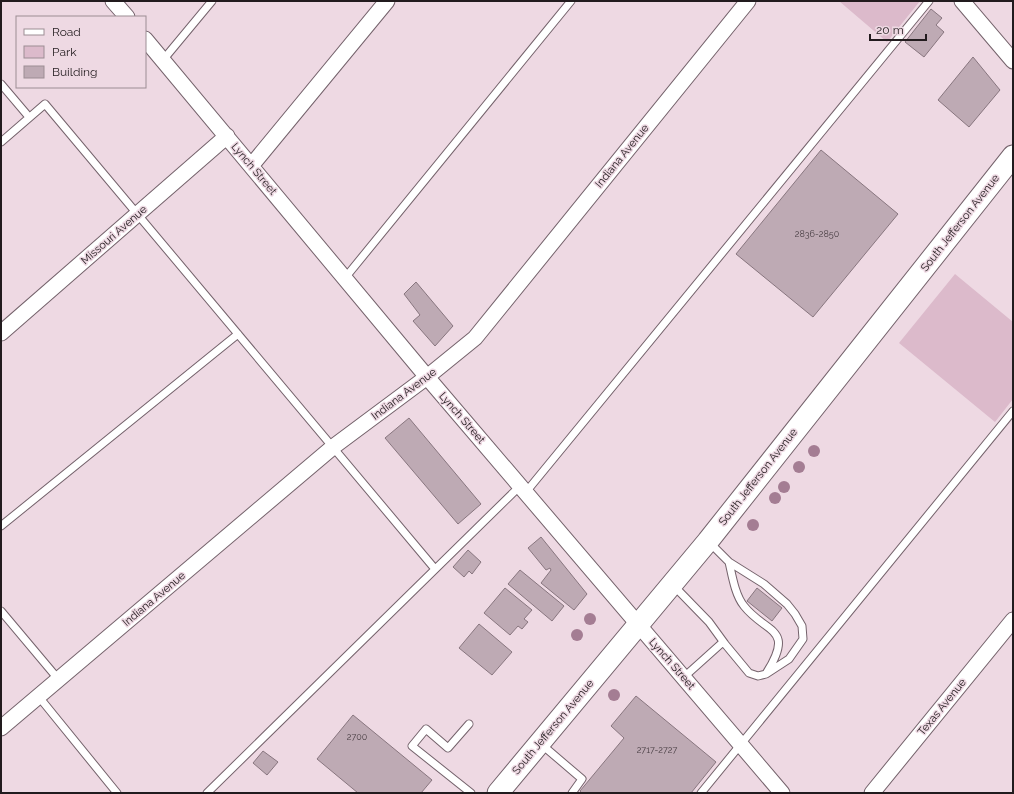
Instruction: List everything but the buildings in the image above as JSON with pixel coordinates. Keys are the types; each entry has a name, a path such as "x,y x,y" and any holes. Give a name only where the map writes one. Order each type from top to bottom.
{"main road":[{"name":"South Jefferson Avenue","path":"498,793 708,541 1013,156"}],"street":[{"path":"113,1 126,16"},
{"path":"251,166 387,1"},
{"name":"Indiana Avenue","path":"1,728 333,447 475,338 748,1"},
{"path":"962,1 1013,61"},
{"name":"Lynch Street","path":"146,40 426,377 782,793"},
{"name":"Missouri Avenue","path":"1,333 227,136"},
{"name":"Texas Avenue","path":"872,793 1013,620"}],"lane":[{"path":"163,60 212,1"},
{"path":"345,278 571,1"},
{"path":"207,793 435,569 523,489 929,1"},
{"path":"1,84 29,117"},
{"path":"1,142 45,104 435,569"},
{"path":"1,526 238,334"},
{"path":"701,793 1013,411"},
{"path":"672,584 710,622 723,642 749,673 758,676 766,674 789,659 803,639 802,626 787,604 764,584 729,562 708,541"},
{"path":"729,562 743,606 774,630 778,639 778,650 766,674"},
{"path":"1,611 59,680"},
{"path":"684,677 723,642"},
{"path":"39,697 117,793"},
{"path":"469,724 448,748 426,729 412,746 471,793"},
{"path":"540,743 582,779 572,793"}],"green space":[{"path":"839,1 920,1 887,42"},
{"path":"955,274 1013,322 1013,399 995,422 899,343"}]}
